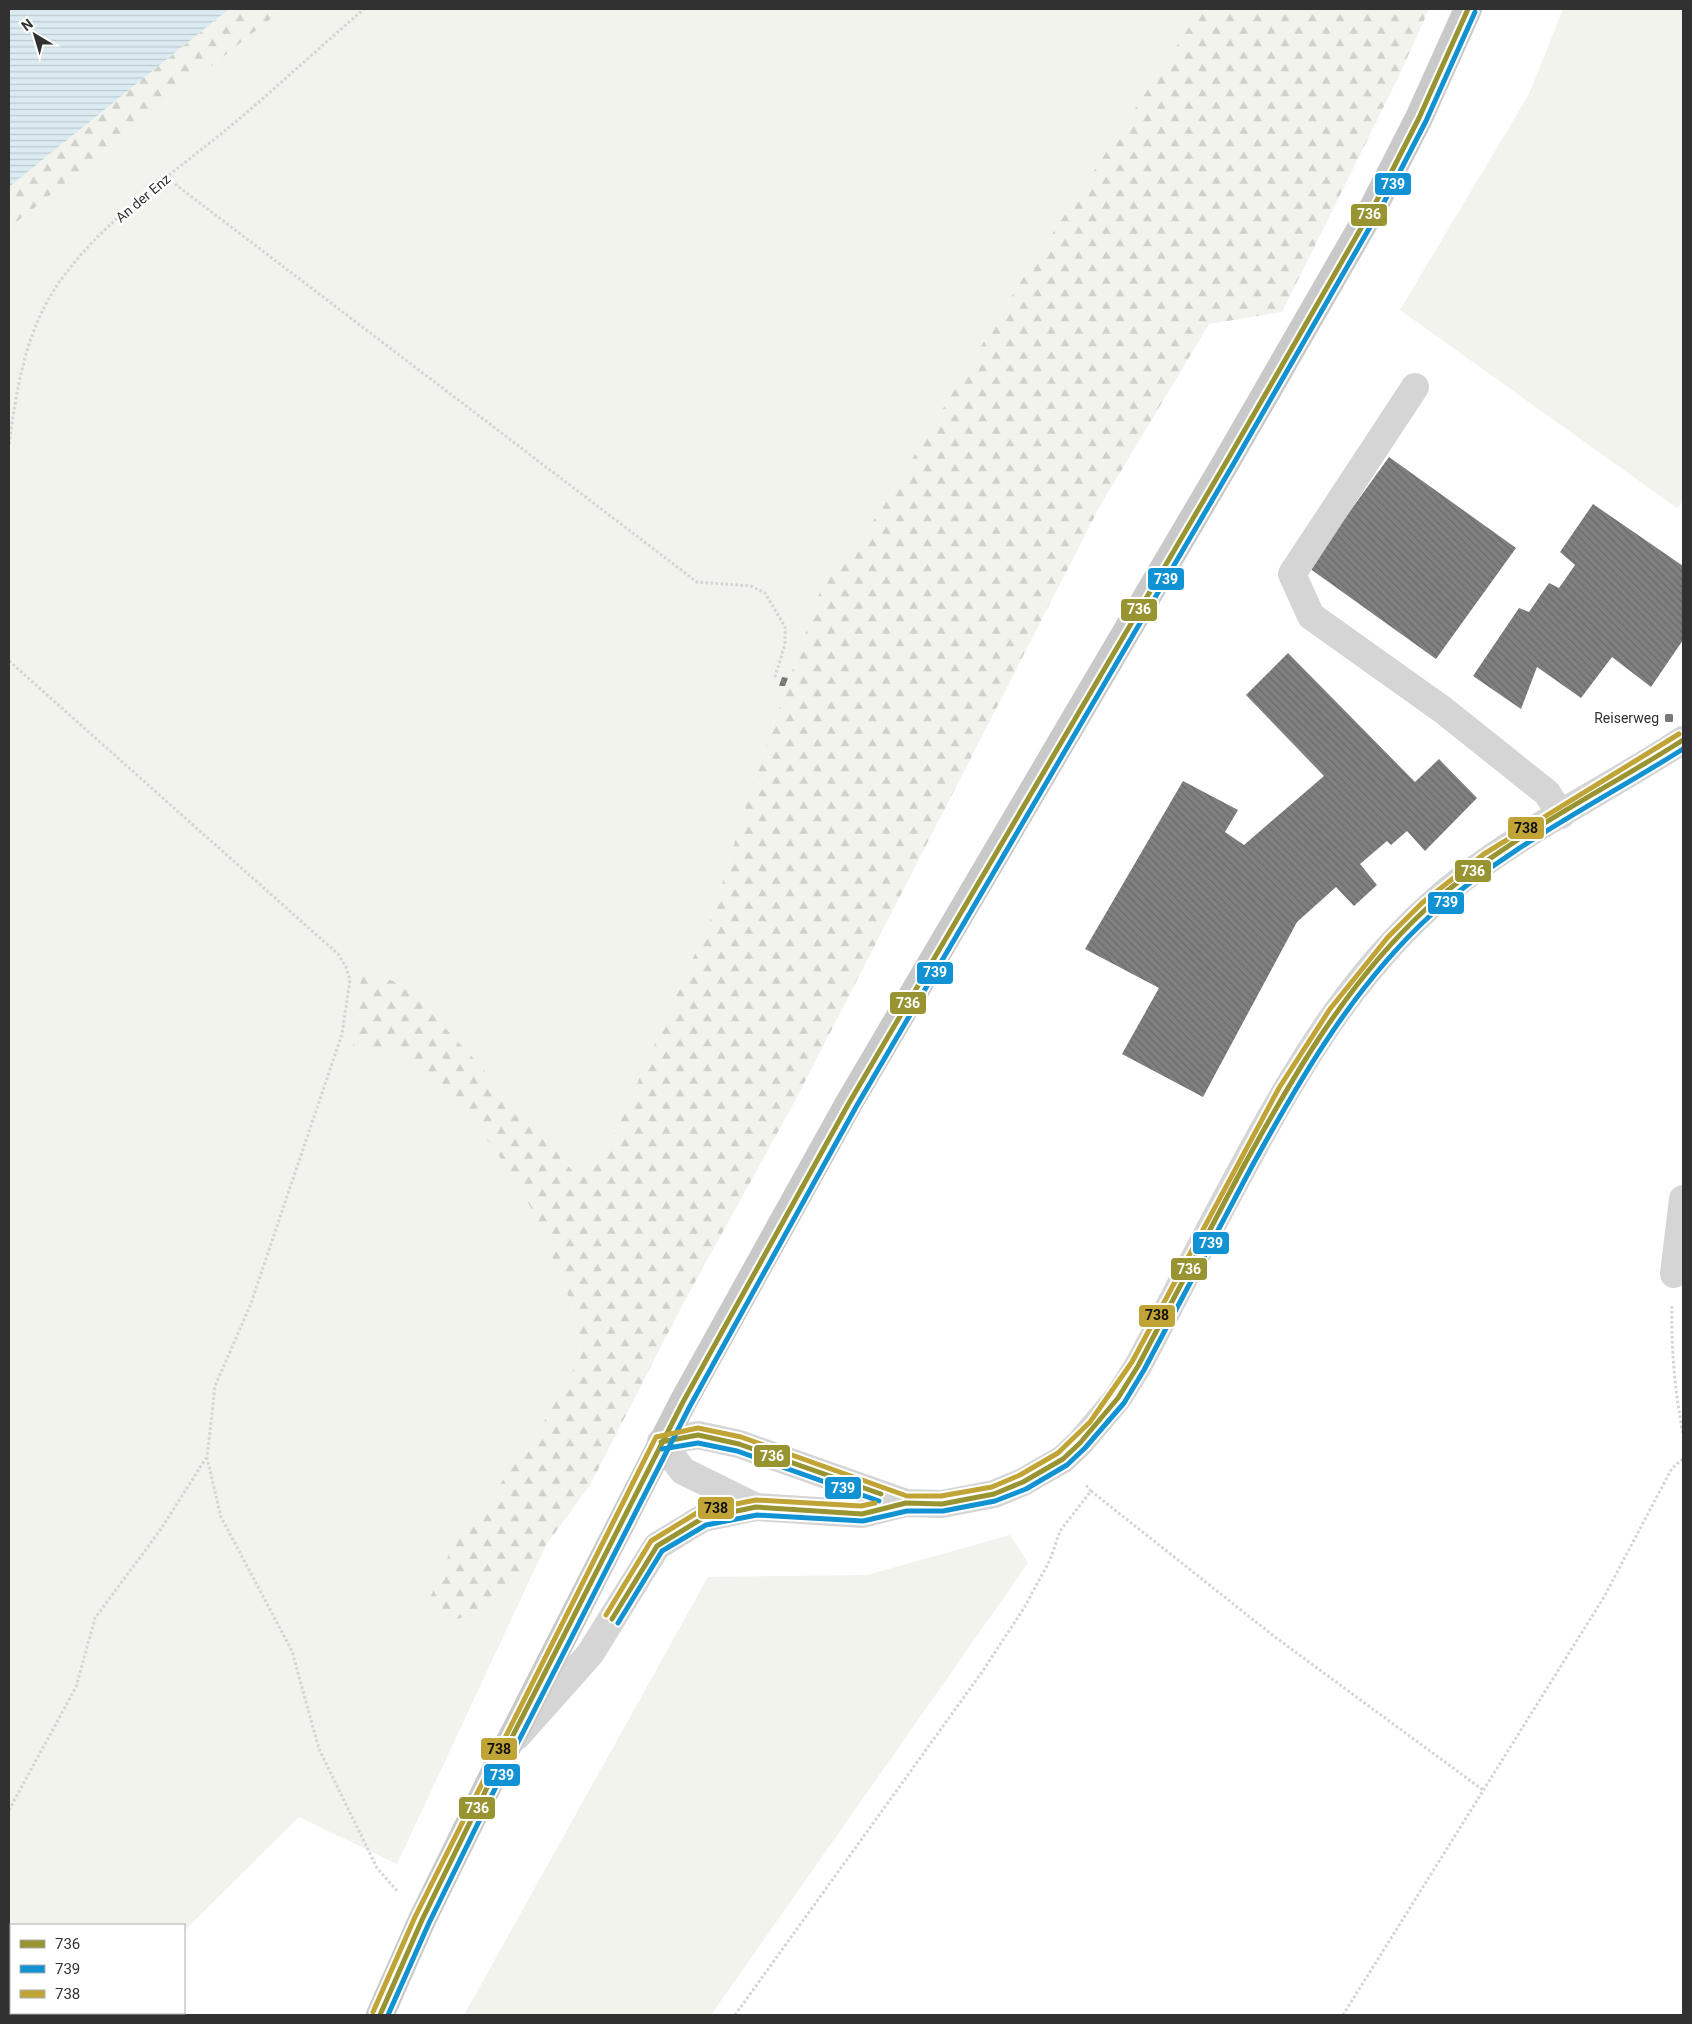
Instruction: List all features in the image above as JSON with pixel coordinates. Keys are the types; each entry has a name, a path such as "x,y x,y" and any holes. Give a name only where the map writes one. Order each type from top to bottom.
{"main road":[{"path":"380,2015 422,1920 661,1442 849,1103 1228,459 1360,230 1419,118 1468,9"}],"street":[{"path":"1414,387 1292,574 1311,616 1443,710 1547,793 1562,815"},
{"path":"507,1747 590,1654 657,1546 704,1518 756,1506 862,1514 906,1503 942,1504 994,1494 1023,1482 1063,1459 1096,1427 1138,1366 1281,1097 1312,1046 1354,988 1400,934 1463,878 1510,846 1683,740"},
{"path":"1674,1274 1683,1199"},
{"path":"756,1506 683,1471 661,1442 698,1435 739,1444 906,1503"}],"path":[{"name":"An der Enz","path":"9,444 23,364 38,321 48,300 64,276 94,241 285,80 364,9"},
{"path":"167,178 697,582 751,586 765,593 785,627 784,644 774,680"},
{"path":"9,661 338,954 346,967 350,980 342,1034 250,1306 216,1386 206,1458 221,1517 292,1651 319,1749 377,1868 422,1920"},
{"path":"1674,1274 1672,1331 1677,1400 1683,1434"},
{"path":"9,1810 76,1687 95,1618 161,1529 206,1458"},
{"path":"1063,1459 1091,1491 1275,1638 1483,1790"},
{"path":"1343,2015 1604,1597 1672,1468 1683,1459"},
{"path":"735,2015 982,1672 1024,1608 1050,1560 1060,1531 1091,1491"}],"green space":[{"path":"229,9 283,9 9,228 9,187"},
{"path":"283,9 1201,9 1017,287 878,515 824,580 752,785 714,911 605,1155 575,1174 516,1104 406,986 362,969 354,1046 389,1050 427,1069 495,1149 534,1213 570,1300 582,1354 536,1436 482,1612 546,1545 397,1864 299,1817 185,1930 185,1924 10,1924 10,2014 117,2015 9,2015 9,228"},
{"path":"1201,9 1429,9 1397,80 1282,312 1209,324 1100,506 795,1101 684,1302 590,1485 546,1545 482,1612 449,1621 431,1596 451,1550 536,1436 582,1354 570,1300 534,1213 495,1149 427,1069 389,1050 353,1046 362,969 406,986 516,1104 575,1174 605,1155 714,911 752,785 824,580 878,515 1017,287"},
{"path":"1563,9 1683,9 1683,501 1677,508 1400,310 1529,94"},
{"path":"1010,1535 1028,1563 711,2015 464,2015 708,1577 867,1575"}],"shaded area":[{"path":"9,9 229,9 9,187"}],"building":[{"path":"1389,457 1516,548 1436,659 1309,568"},
{"path":"1593,504 1683,566 1683,640 1651,687 1612,657 1581,698 1537,667 1521,709 1473,676 1519,608 1529,612 1549,583 1559,588 1575,565 1560,552"},
{"path":"1288,653 1415,782 1439,759 1477,798 1425,851 1407,831 1391,845 1387,841 1360,864 1377,885 1354,906 1336,887 1297,922 1203,1097 1122,1054 1159,988 1085,949 1183,781 1238,810 1225,832 1244,845 1324,776 1246,695"},
{"path":"782,677 788,678 785,686 779,686"}],"transit line":[{"name":"736","path":"380,2015 422,1920 507,1747 683,1402 849,1103 1228,459 1375,204 1419,118 1468,9"},
{"name":"739","path":"388,2015 429,1923 514,1750 690,1406 856,1107 1234,463 1381,208 1426,121 1475,12"},
{"name":"738","path":"373,2012 415,1917 656,1437 698,1428 741,1437 907,1496 941,1496 992,1487 1020,1475 1058,1453 1090,1422 1132,1362 1279,1088 1330,1009 1388,937 1422,903 1484,854 1679,734"},
{"name":"736","path":"612,1619 657,1546 703,1518 756,1507 862,1514 906,1503 942,1504 994,1494 1023,1482 1063,1459 1080,1443 1118,1398 1138,1366 1281,1099 1324,1032 1371,967 1426,909 1486,861 1551,819 1683,740"},
{"name":"739","path":"618,1623 662,1551 706,1525 757,1515 863,1521 907,1511 943,1511 995,1501 1026,1489 1067,1465 1085,1448 1124,1403 1144,1370 1251,1168 1290,1100 1331,1033 1378,970 1432,914 1491,867 1554,826 1683,749"},
{"name":"736","path":"661,1442 698,1435 739,1444 881,1494"},
{"name":"739","path":"662,1449 698,1443 737,1451 879,1501"},
{"name":"738","path":"606,1615 651,1541 700,1511 756,1500 861,1506 875,1503"}],"place":[{"name":"Reiserweg","path":"1669,718"}]}
